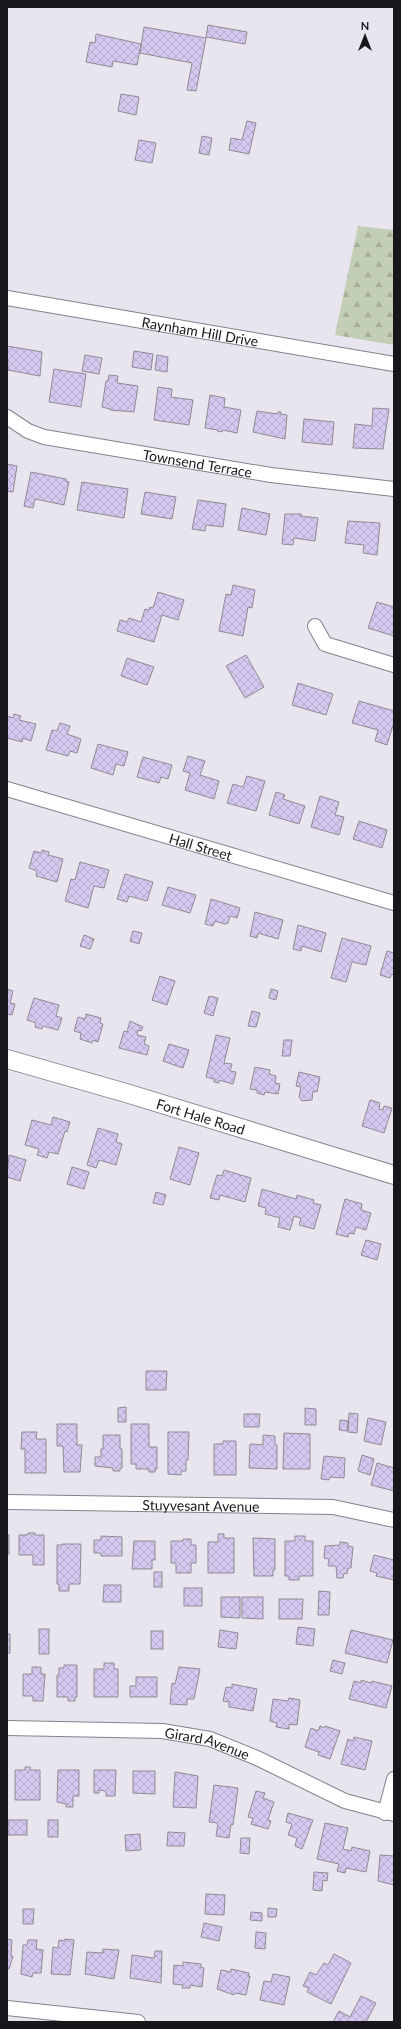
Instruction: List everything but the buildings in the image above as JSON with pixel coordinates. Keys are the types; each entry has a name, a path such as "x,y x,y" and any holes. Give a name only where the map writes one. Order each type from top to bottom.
{"street":[{"name":"Raynham Hill Drive","path":"7,298 394,364"},
{"name":"Townsend Terrace","path":"7,417 28,431 58,440 271,475 394,489"},
{"path":"315,626 325,644 394,665"},
{"name":"Hall Street","path":"7,789 394,903"},
{"name":"Fort Hale Road","path":"7,1059 126,1093 394,1175"},
{"name":"Stuyvesant Avenue","path":"7,1502 332,1507 394,1520"},
{"name":"Girard Avenue","path":"7,1728 162,1731 210,1739 257,1758 345,1800 389,1814"},
{"path":"389,1814 394,1779"},
{"path":"7,2008 138,2022"}],"green space":[{"path":"358,226 394,230 394,345 335,335"}]}
